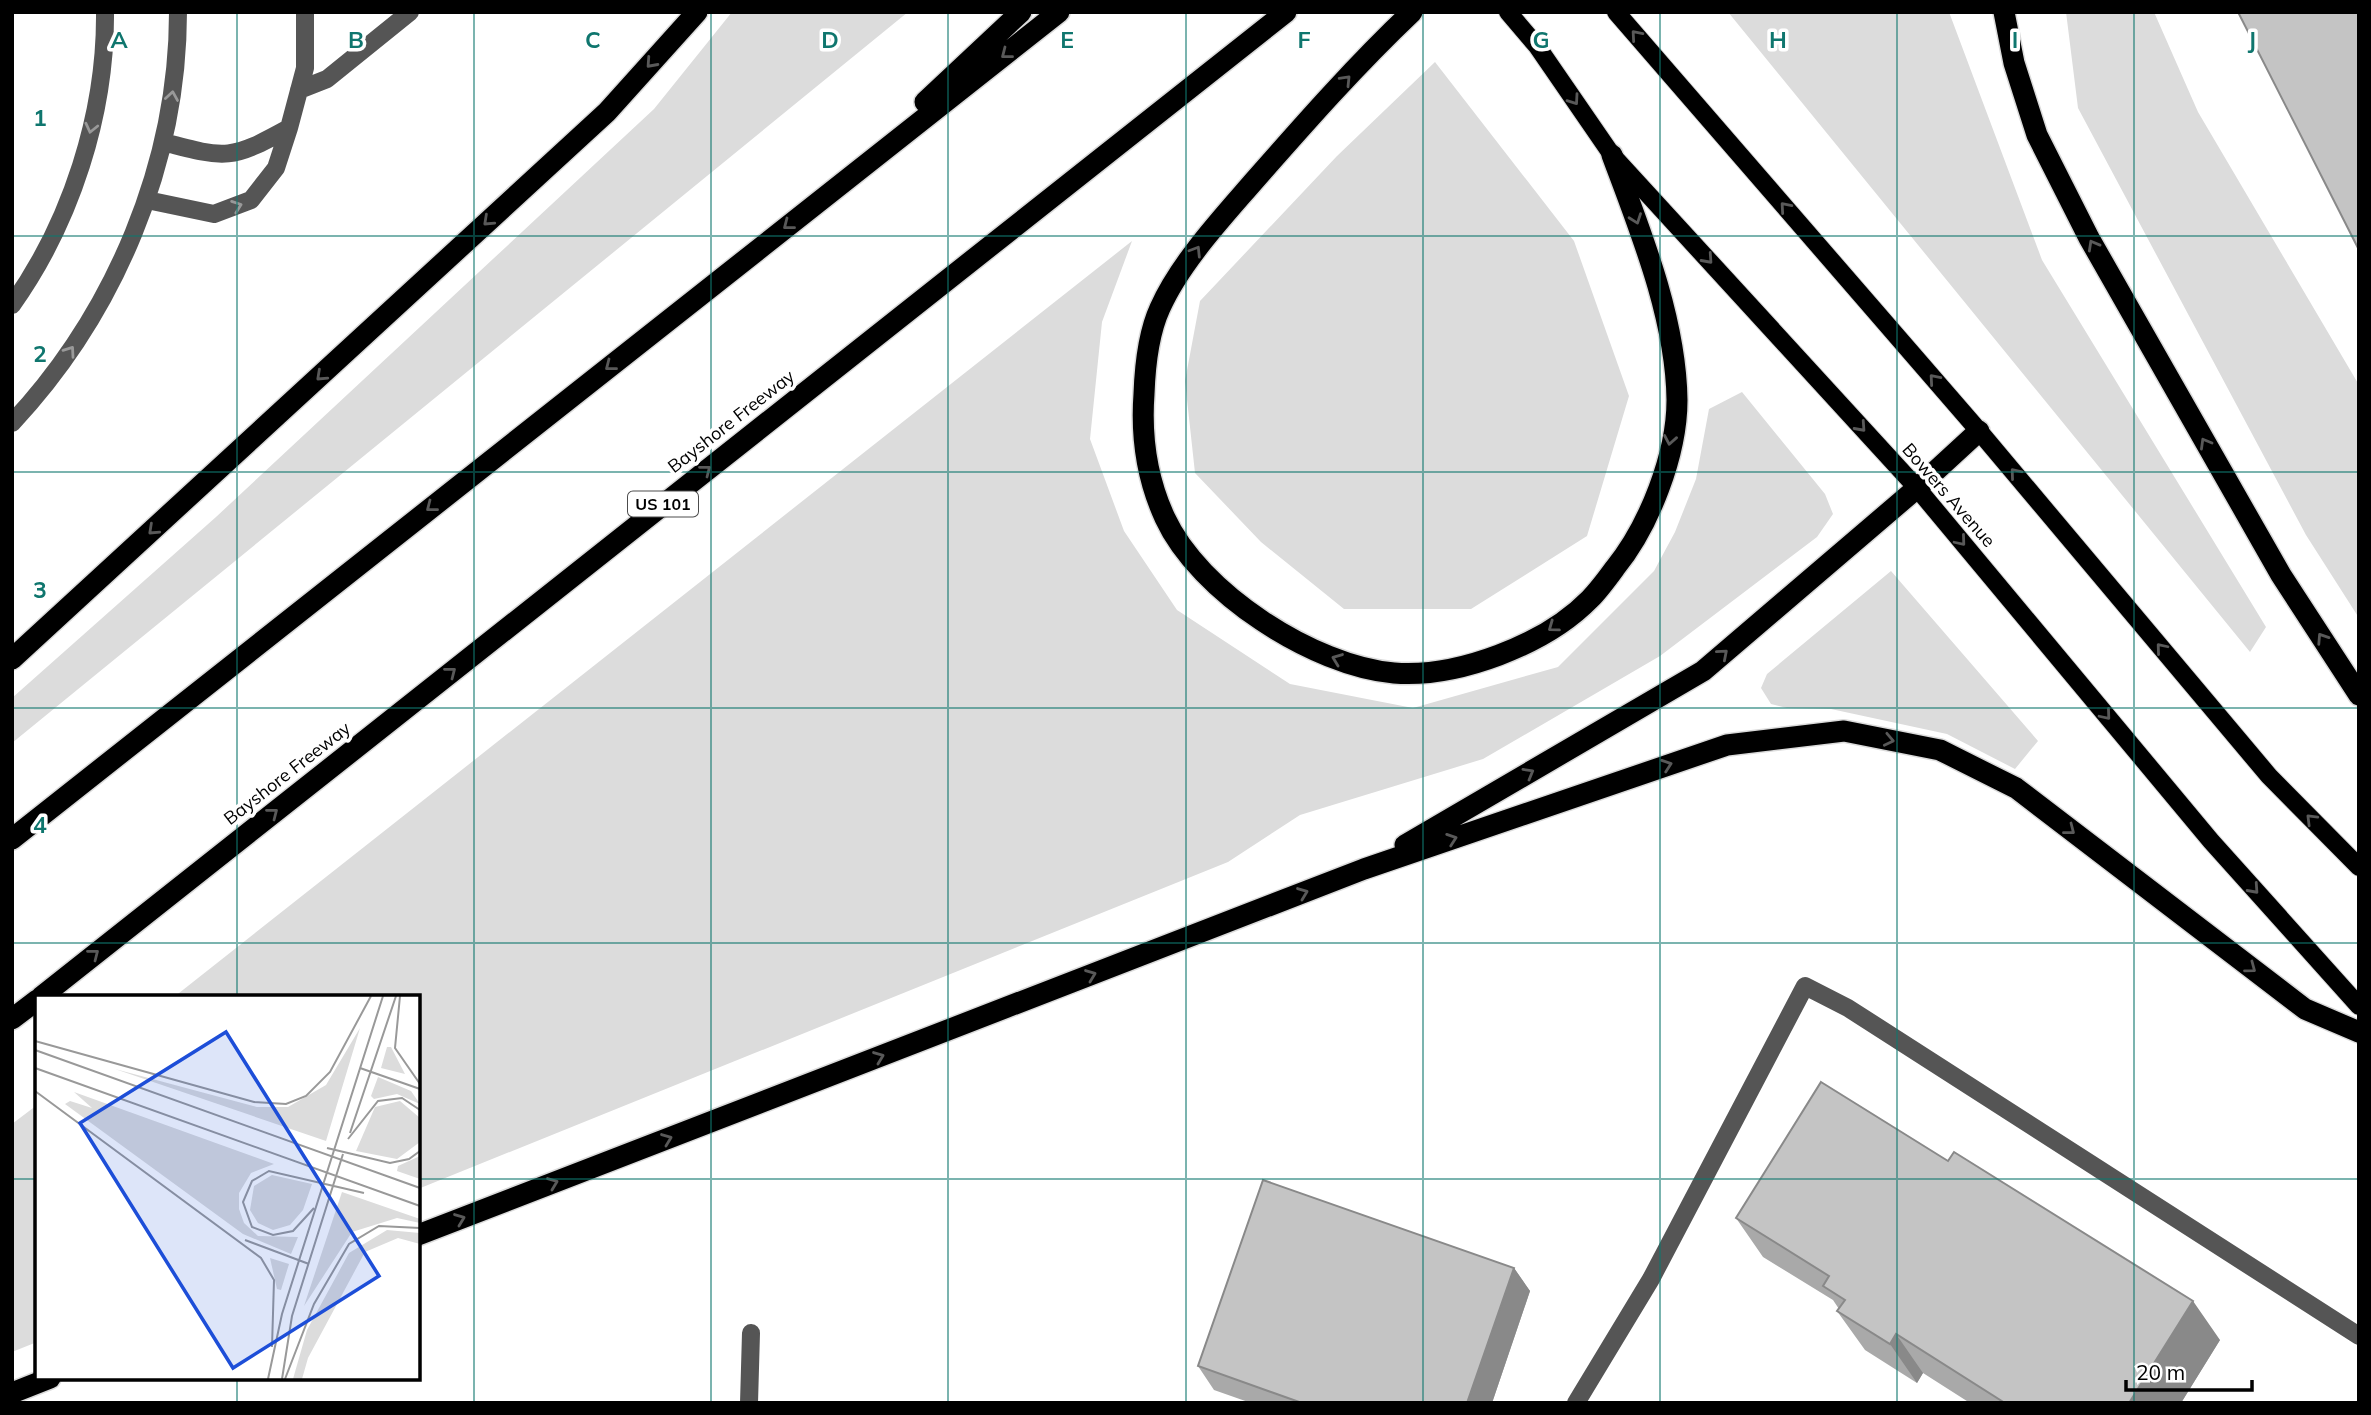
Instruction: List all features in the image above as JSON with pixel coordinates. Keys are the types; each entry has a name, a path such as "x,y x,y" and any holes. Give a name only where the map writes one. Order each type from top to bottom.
{"highway":[{"path":"12,659 607,112 697,12"},
{"path":"820,200 1021,12"},
{"path":"12,839 1059,12"},
{"name":"Bayshore Freeway","path":"43,995 1286,12"},
{"path":"1412,12 1310,116 1203,240 1159,308 1146,364 1142,426 1153,482 1165,519 1193,558 1223,590 1258,620 1298,643 1345,663 1394,673 1433,672 1471,665 1546,633 1589,601 1623,558 1650,514 1666,466 1677,401 1670,345 1649,254 1612,155"},
{"path":"2004,12 2014,63 2038,135 2089,238 2281,575 2359,695"},
{"path":"1364,869 1703,671 1917,488 1979,431"},
{"path":"420,1234 1364,869 1727,744 1844,731 1940,750 2016,788 2305,1009 2359,1032"},
{"name":"Bayshore Freeway","path":"12,1019 35,1001"},
{"path":"12,1393 45,1380"}],"main road":[{"name":"Bowers Avenue","path":"1508,12 1537,46 1612,155 1917,488 2211,841 2359,1006"},
{"path":"1616,12 1979,431 2269,776 2359,867"}],"street":[{"path":"12,305 47,247 75,182 92,128 105,35 105,12"},
{"path":"12,423 74,346 116,273 147,200 163,142 174,82 178,12"},
{"path":"147,200 214,214 251,201 276,167 289,128 305,68 305,12"},
{"path":"299,90 327,79 410,12"},
{"path":"163,142 212,155 245,152 289,128"},
{"path":"1576,1403 1651,1279 1805,986 1848,1008 2359,1336"},
{"path":"749,1403 751,1333"}],"shaded area":[{"path":"732,12 908,12 12,743 12,698 216,517 654,109"},
{"path":"1728,12 1949,12 2042,260 2266,627 2250,652"},
{"path":"2066,12 2154,12 2198,112 2359,385 2359,618 2306,535 2078,108"},
{"path":"1435,62 1574,241 1629,396 1587,536 1471,609 1344,609 1261,542 1195,473 1185,381 1200,301 1337,156"},
{"path":"1132,241 1102,322 1090,439 1124,531 1177,610 1290,684 1413,708 1558,667 1654,571 1675,532 1696,479 1709,409 1742,392 1825,494 1833,514 1817,537 1660,656 1483,759 1300,815 1228,862 420,1188 420,995 177,995"},
{"path":"1891,571 2038,741 2015,769 1947,734 1831,709 1787,708 1771,704 1761,688 1767,674"},
{"path":"35,1107 35,1343 12,1352 12,1124"}],"building":[{"path":"2238,12 2359,12 2359,250"},
{"path":"1821,1082 1948,1161 1954,1152 2193,1301 2129,1403 2005,1403 1896,1334 1890,1344 1837,1311 1845,1300 1823,1286 1829,1276 1736,1218"},
{"path":"1263,1180 1514,1268 1467,1403 1302,1403 1198,1366"}]}
